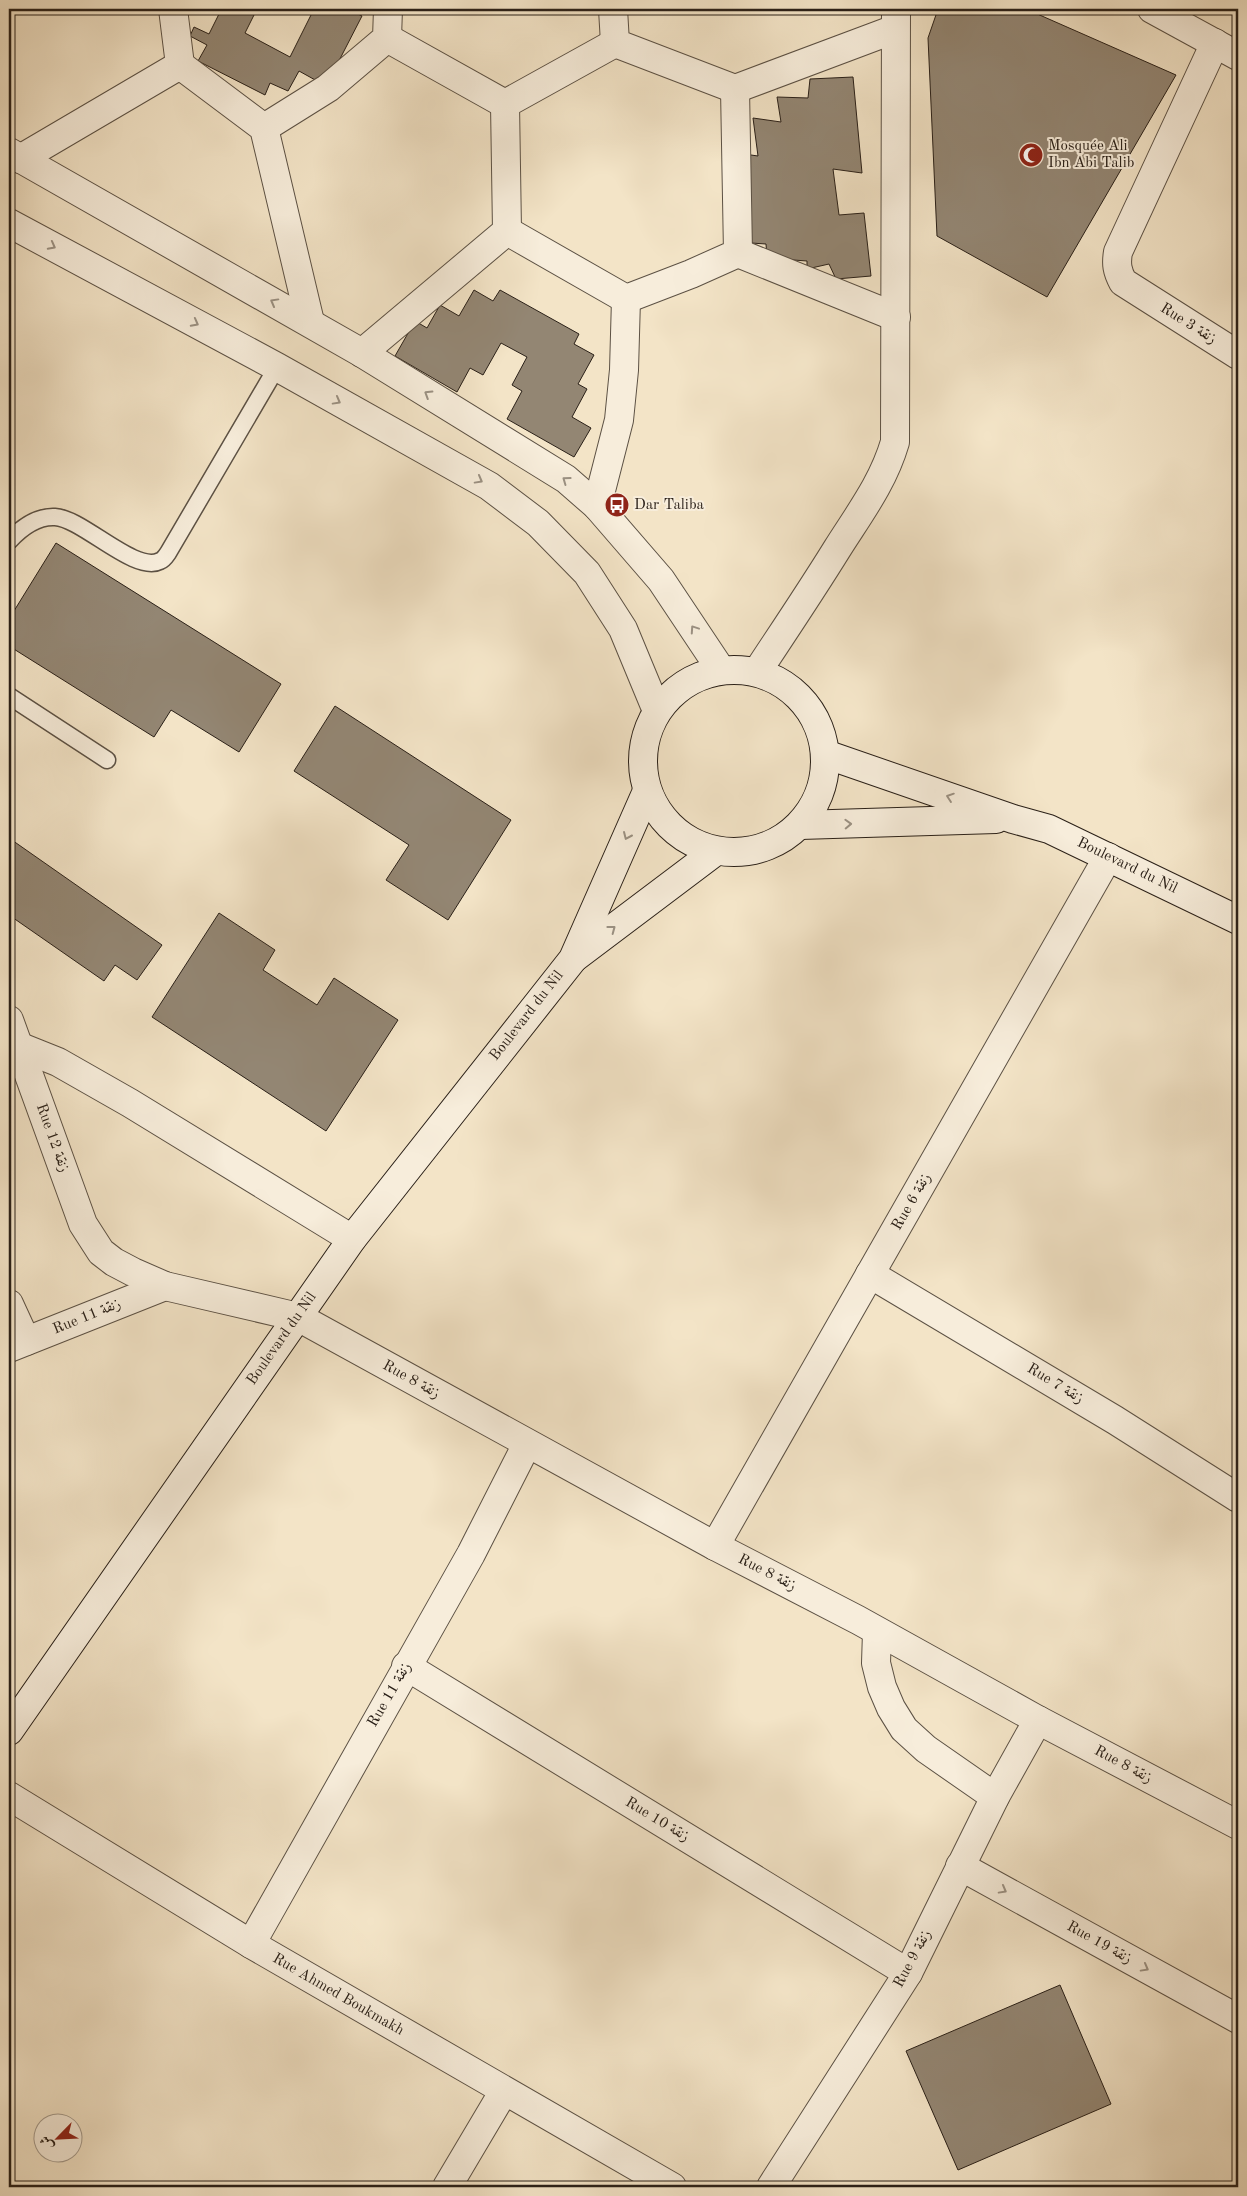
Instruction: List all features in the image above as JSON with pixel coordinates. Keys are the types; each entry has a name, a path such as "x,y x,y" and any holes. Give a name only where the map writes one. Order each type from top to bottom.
{"street":[{"path":"173,9 180,64 264,128 310,322"},
{"path":"264,128 328,88 387,38 388,9"},
{"path":"613,9 615,43"},
{"path":"1152,9 1238,56"},
{"path":"505,104 615,43 735,88 895,19 895,442 887,467 811,591 757,672"},
{"path":"387,38 505,104"},
{"name":"Rue 3 زنقة","path":"1215,43 1118,252 1116,263 1118,273 1123,282 1238,355"},
{"path":"14,155 180,64"},
{"path":"735,88 738,253"},
{"path":"505,104 507,231"},
{"path":"14,155 362,352 566,480 597,506 661,580 721,670"},
{"path":"9,223 277,367 489,486 538,523 587,573 623,629 657,711"},
{"path":"507,231 626,299"},
{"path":"362,352 507,231"},
{"path":"626,299 691,274 738,253 896,317"},
{"path":"597,506 619,420 624,370 626,299"},
{"path":"739,669 757,672 778,680 796,694 811,711 820,732 825,754 824,780 814,804 800,825 782,840 761,849 739,853 716,851 698,846 674,830 655,808 647,791 642,765 644,740 657,711 671,693 694,677 721,670 739,669"},
{"name":"Boulevard du Nil","path":"825,754 1013,819 1048,829 1238,919"},
{"name":"Boulevard du Nil","path":"9,1731 352,1239 573,959 647,791"},
{"name":"Boulevard du Nil","path":"800,825 1013,819"},
{"name":"Boulevard du Nil","path":"573,959 716,851"},
{"name":"Rue 6 زنقة","path":"715,1546 1108,857"},
{"name":"Rue 12 زنقة","path":"9,1020 84,1224 101,1252"},
{"path":"18,1046 58,1062 122,1098 352,1239"},
{"name":"Rue 8 زنقة","path":"101,1252 132,1272 165,1286 298,1317 715,1546 1238,1825"},
{"name":"Rue 7 زنقة","path":"870,1274 1115,1420 1238,1498"},
{"name":"Rue 11 زنقة","path":"17,1345 165,1286"},
{"path":"9,1304 17,1345"},
{"name":"Rue 11 زنقة","path":"251,1944 406,1666 472,1554 527,1444"},
{"path":"877,1632 876,1663 882,1687 891,1708 904,1729 926,1749 995,1797"},
{"name":"Rue 10 زنقة","path":"406,1666 908,1973"},
{"name":"Rue 9 زنقة","path":"771,2187 908,1973 995,1797 1038,1720"},
{"name":"Rue Ahmed Boukmakh","path":"9,1796 251,1944 672,2187"},
{"name":"Rue 19 زنقة","path":"960,1866 1238,2019"},
{"path":"447,2187 504,2091"}],"lane":[{"path":"9,541 21,528 37,519 56,517 78,526 133,558 148,563 159,562 168,553 277,367"},
{"path":"9,696 108,760"}],"building":[{"path":"218,9 257,9 245,33 290,57 314,9 348,9 362,16 326,86 299,71 288,91 270,83 265,95 198,61 207,45 190,36 194,27 209,34 221,10"},
{"name":"Mosquée Ali Ibn Abi Talib","path":"938,9 1026,9 1176,75 1047,297 937,236 928,38"},
{"path":"853,77 862,173 833,169 839,215 864,213 871,276 836,279 829,264 807,269 807,261 767,258 766,244 751,243 737,153 758,156 753,118 781,122 777,97 808,98 810,79"},
{"path":"474,290 493,301 500,290 579,334 574,344 594,355 578,384 587,389 572,417 591,428 574,457 507,419 522,391 512,385 527,357 501,343 483,375 470,368 457,392 395,356 415,321 427,328 440,305 459,316"},
{"path":"56,543 281,684 239,752 171,710 154,737 9,646 9,619"},
{"path":"335,706 511,820 448,920 386,880 409,845 294,771"},
{"path":"9,838 162,945 137,980 115,965 104,981 9,915"},
{"path":"219,913 275,950 263,970 317,1005 334,978 398,1020 326,1131 152,1017"},
{"path":"1060,1985 1111,2104 958,2170 906,2051"}],"place":[{"name":"Mosquée Ali Ibn Abi Talib","path":"1031,155"},
{"name":"Dar Taliba","path":"617,505"}]}
